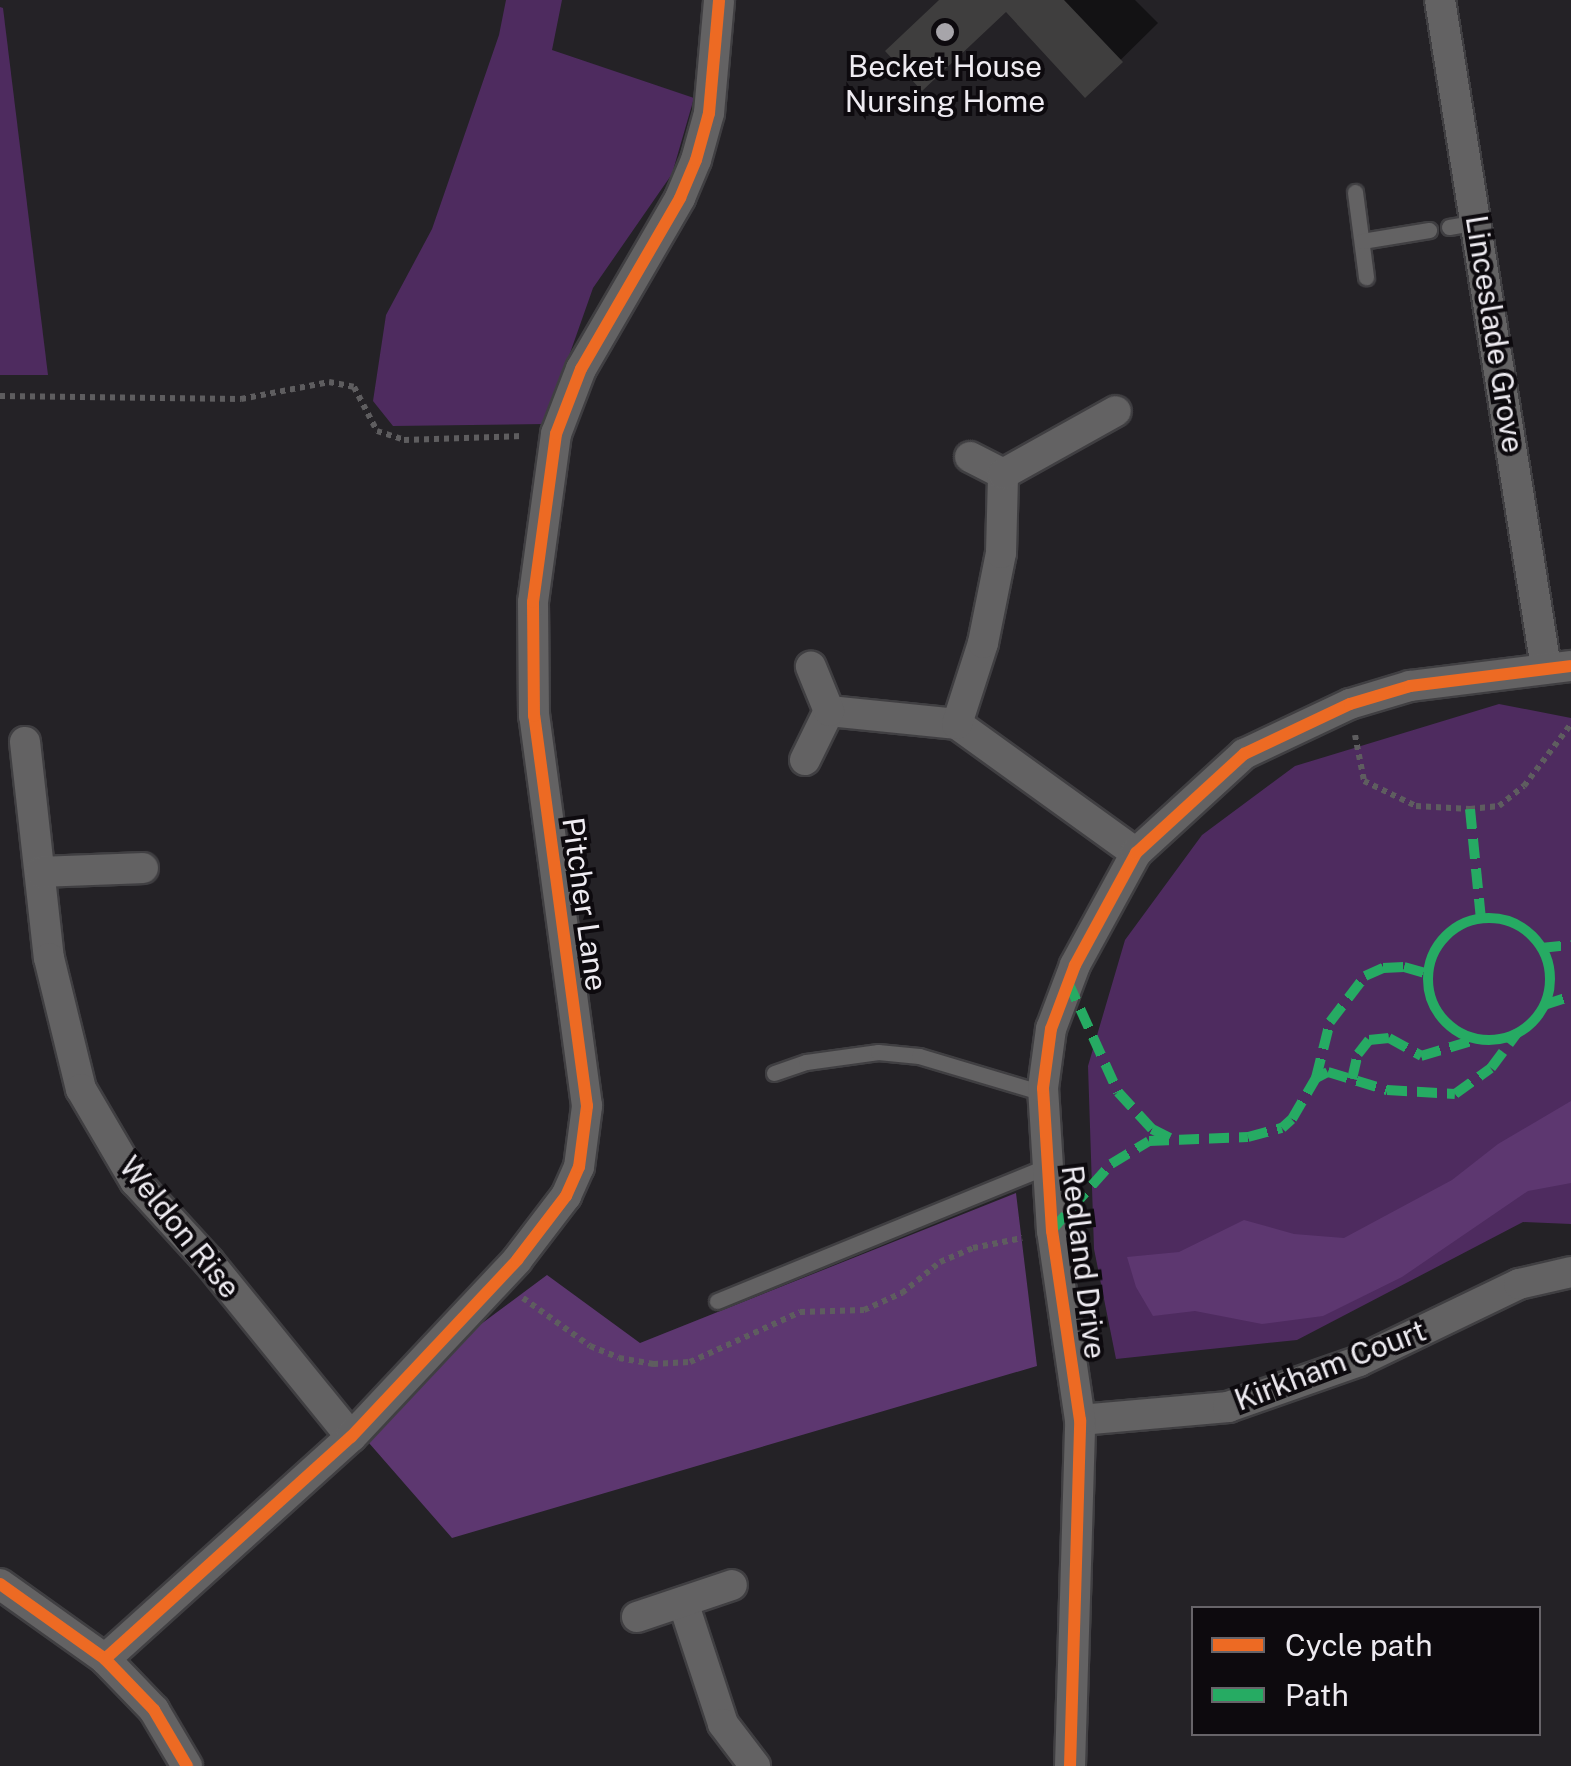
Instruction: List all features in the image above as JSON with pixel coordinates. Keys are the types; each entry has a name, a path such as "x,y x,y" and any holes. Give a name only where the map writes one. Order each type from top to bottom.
{"street":[{"name":"Pitcher Lane","path":"106,1659 351,1436 517,1260 566,1196 579,1167 587,1106 534,716 533,602 556,434 582,369 680,198 696,160 709,113 720,0"},
{"name":"Linceslade Grove","path":"1440,0 1463,225 1558,667"},
{"path":"1004,474 1116,411"},
{"path":"970,457 1004,474"},
{"path":"958,724 983,644 1001,553 1004,474"},
{"path":"805,760 828,711 811,667"},
{"name":"Redland Drive","path":"1070,1766 1080,1420 1046,1167 1043,1093 1052,1029 1075,964 1136,854 1244,754 1350,704 1410,686 1558,667"},
{"path":"828,711 958,724 1136,854"},
{"name":"Weldon Rise","path":"25,742 49,958 81,1090 135,1181 209,1262 351,1436"},
{"path":"41,872 143,868"},
{"name":"Kirkham Court","path":"1080,1420 1228,1407 1359,1360 1519,1284 1571,1272"},
{"path":"0,1584 106,1659 154,1710 186,1766"},
{"path":"637,1617 732,1585"},
{"path":"684,1602 724,1724 754,1766"}],"lane":[{"path":"1356,192 1366,277"},
{"path":"1362,241 1430,230"},
{"path":"774,1072 806,1062 878,1052 919,1056 1043,1093"},
{"path":"717,1301 1046,1167"}],"path":[{"path":"0,396 241,399 329,382 354,386 378,431 404,440 556,434"},
{"path":"1350,704 1364,780 1394,799 1440,811 1499,806 1524,786 1571,724"}],"shaded area":[{"path":"506,0 562,0 552,50 694,98 672,174 593,288 545,424 393,426 373,401 386,315 432,229 499,35"},
{"path":"0,7 3,8 48,375 0,375"},
{"path":"1499,704 1571,718 1571,1224 1523,1222 1297,1340 1116,1359 1094,1249 1088,1066 1125,940 1202,835 1295,766"},
{"path":"1571,1101 1571,1183 1528,1191 1402,1277 1323,1316 1262,1324 1195,1311 1153,1316 1136,1287 1127,1257 1179,1252 1244,1220 1294,1234 1344,1238 1452,1180 1498,1144"},
{"path":"1016,1193 1037,1366 452,1538 362,1435 481,1324 547,1275 640,1343"}],"building":[{"name":"Becket House Nursing Home","path":"939,0 1064,0 1123,62 1085,98 1006,12 922,91 885,51"}],"marked path":[{"path":"1470,809 1481,919"},
{"path":"1489,918 1512,923 1532,936 1545,956 1550,979 1545,1002 1532,1022 1512,1035 1489,1040 1466,1035 1446,1022 1433,1002 1428,979 1433,956 1446,936 1466,923 1489,918"},
{"path":"1541,948 1571,945"},
{"path":"1316,1078 1330,1022 1365,976 1383,968 1404,967 1429,974"},
{"path":"1068,982 1118,1092 1152,1129 1170,1138"},
{"path":"1544,1005 1571,996"},
{"path":"1052,1230 1111,1164 1149,1141 1248,1137 1282,1128 1292,1119 1316,1078 1328,1072 1387,1090 1455,1094 1491,1068 1517,1033"},
{"path":"1352,1079 1358,1054 1369,1040 1389,1038 1421,1056 1478,1039"}],"cycle path":[{"path":"105,1659 351,1437 517,1260 566,1196 579,1167 587,1106 534,716 533,602 556,434 581,369 680,198 696,160 709,113 719,0"},
{"path":"1070,1766 1080,1420 1052,1231 1043,1088 1051,1029 1075,965 1136,853 1244,754 1350,704 1410,686 1571,666"},
{"path":"0,1584 105,1659 154,1710 187,1766"}],"place":[{"name":"Becket House Nursing Home","path":"945,32"}]}
